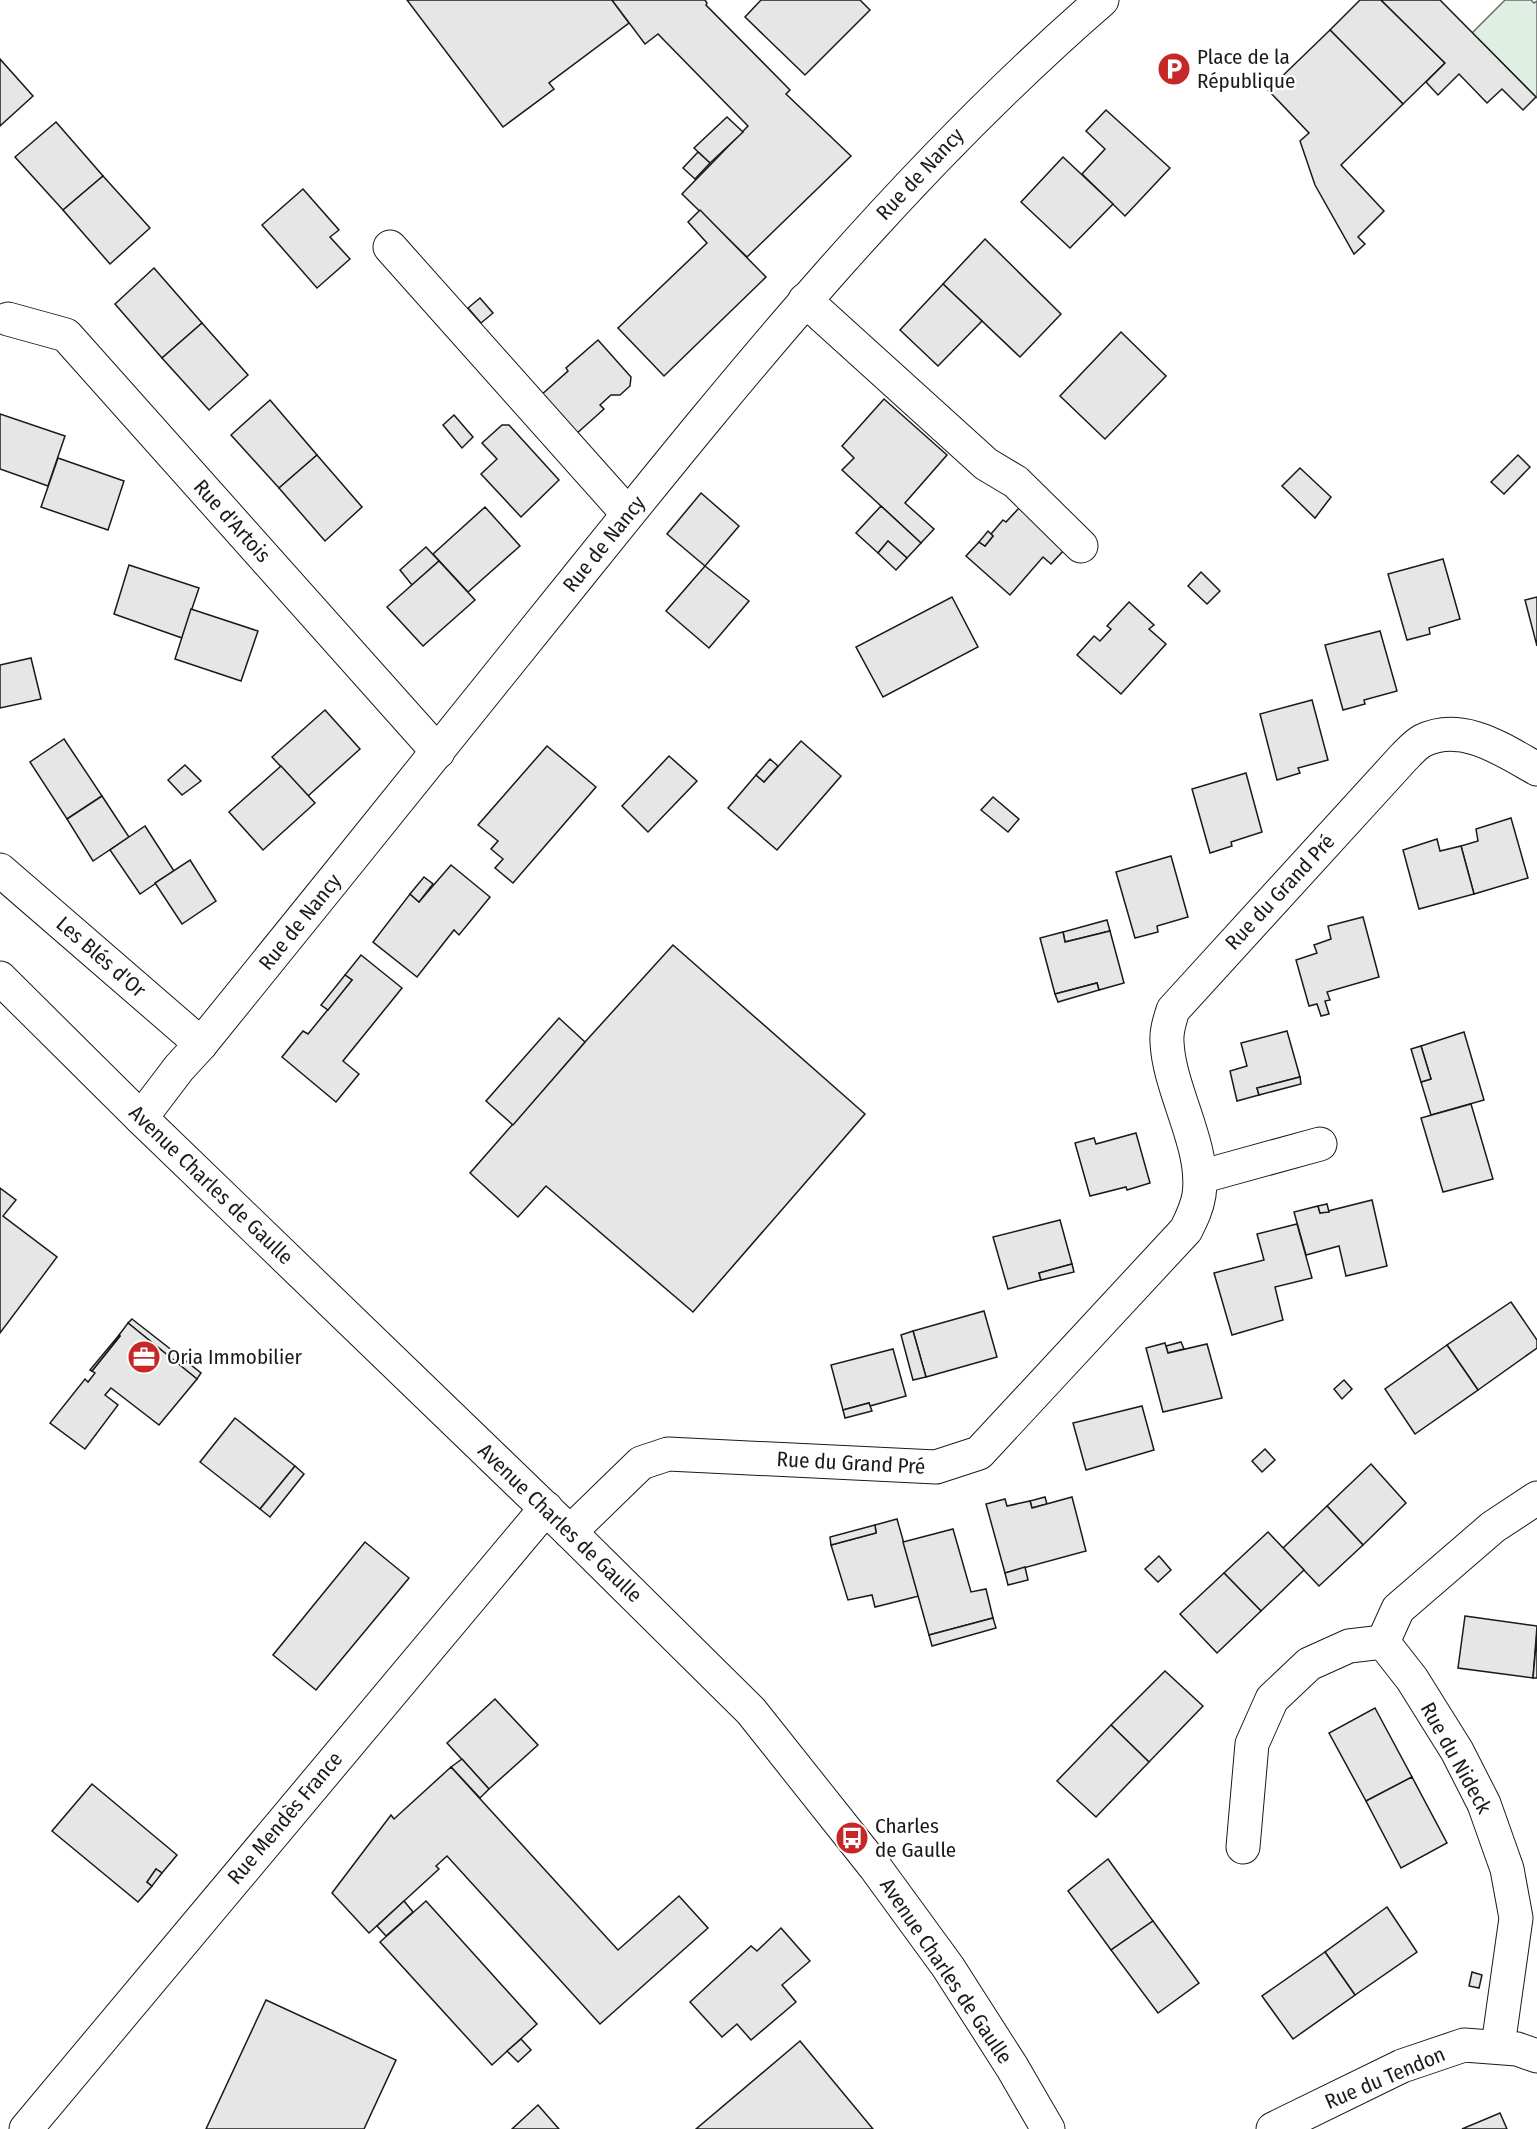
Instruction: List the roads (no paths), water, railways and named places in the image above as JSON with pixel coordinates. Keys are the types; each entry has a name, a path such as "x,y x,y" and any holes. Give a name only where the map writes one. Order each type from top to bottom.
{"street":[{"name":"Rue de Nancy","path":"141,1118 179,1068 201,1044 438,752 628,514 805,300 977,114 1040,53 1101,0"},
{"path":"390,247 628,514"},
{"path":"805,300 986,465 1016,482 1081,546"},
{"name":"Rue d'Artois","path":"8,319 66,335 438,752"},
{"name":"Rue du Grand Pré","path":"570,1532 640,1463 668,1454 936,1467 979,1453 1186,1230 1195,1211 1200,1177 1197,1158 1170,1064 1167,1041 1168,1025 1173,1010 1419,742 1436,735 1467,736 1491,744 1537,769"},
{"name":"Les Blés d'Or","path":"0,870 201,1044"},
{"name":"Avenue Charles de Gaulle","path":"0,978 141,1118 546,1508 751,1711 875,1867 948,1967 1012,2067 1048,2129"},
{"path":"1200,1177 1320,1144"},
{"path":"1243,1847 1252,1744 1272,1699 1309,1664 1349,1646 1383,1642 1398,1609 1493,1527 1537,1498"},
{"name":"Rue Mendès France","path":"26,2129 546,1508"},
{"name":"Rue du Nideck","path":"1383,1642 1412,1679 1457,1750 1484,1804 1527,1919 1498,2046"},
{"name":"Rue du Tendon","path":"1273,2129 1402,2066 1464,2045 1498,2046 1517,2049 1537,2056"}],"place":[{"name":"Place de la République","path":"1174,69"},
{"name":"Oria Immobilier","path":"144,1357"},
{"name":"Charles de Gaulle","path":"852,1838"}]}
